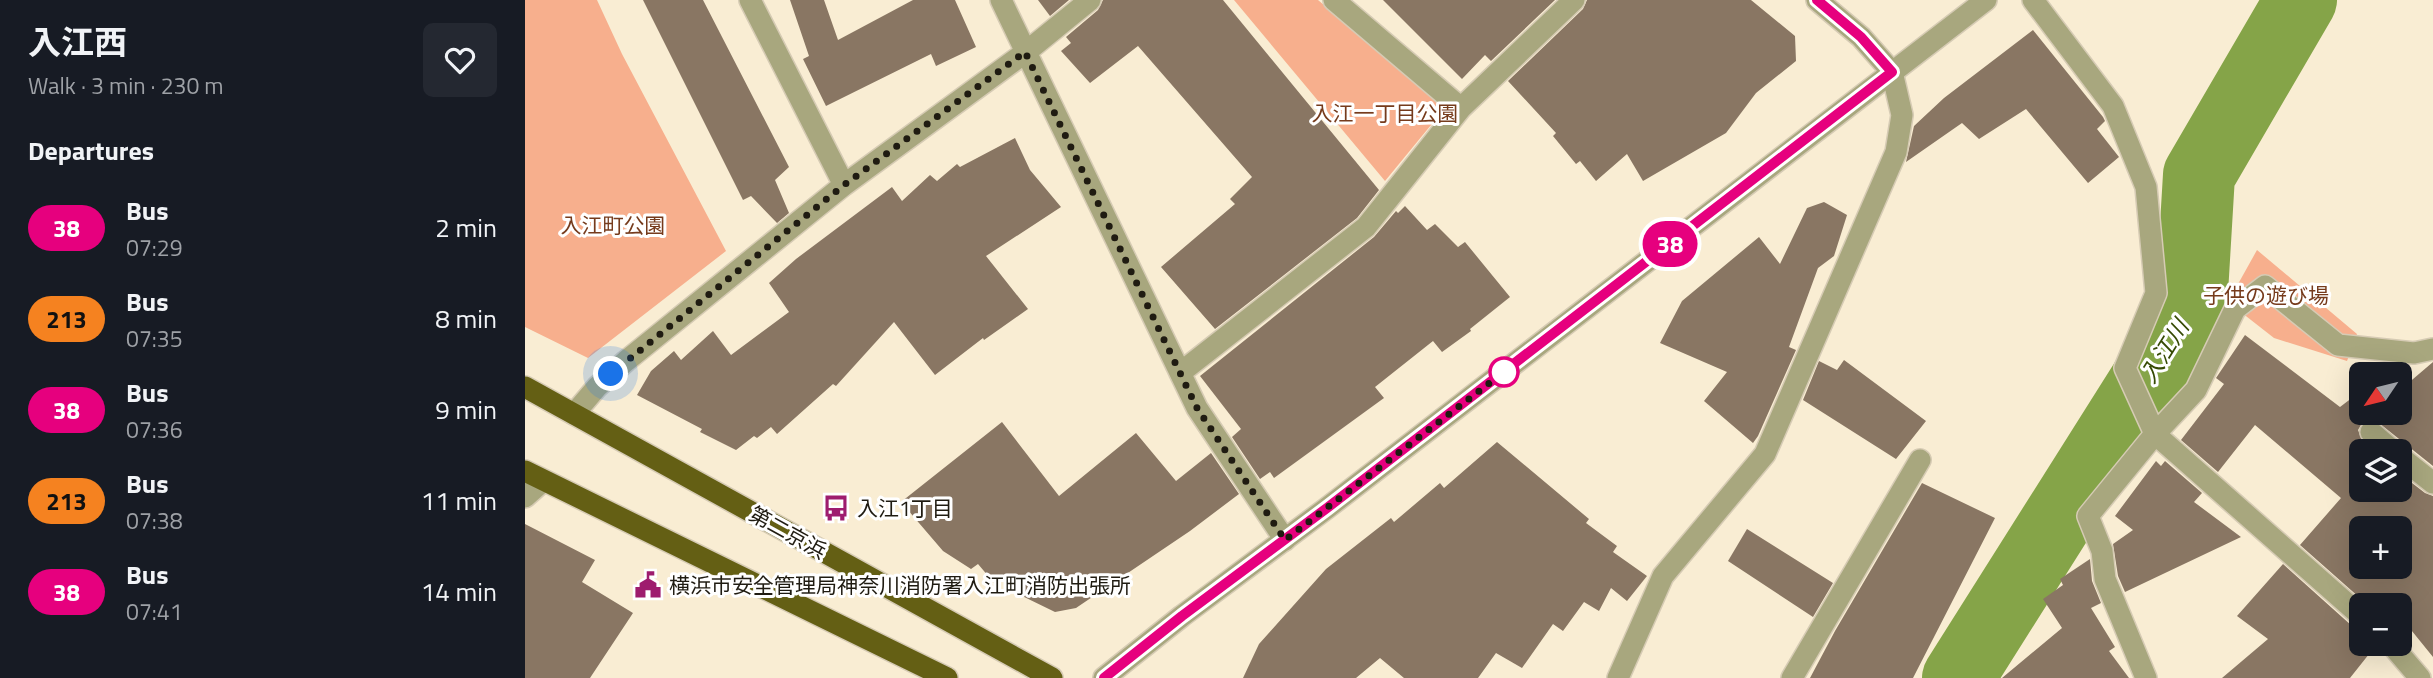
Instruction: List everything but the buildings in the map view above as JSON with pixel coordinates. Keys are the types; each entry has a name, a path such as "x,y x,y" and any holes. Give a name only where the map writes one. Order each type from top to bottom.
{"highway":[{"name":"第二京浜","path":"525,387 1052,678"},
{"path":"534,476 947,678"}],"street":[{"path":"750,0 844,185"},
{"path":"1001,0 1197,408 1285,540"},
{"path":"574,414 597,387 626,361 844,185 1025,52 1090,0"},
{"path":"1334,0 1461,108"},
{"path":"1179,373 1366,226 1461,108 1574,0"},
{"path":"1618,678 1663,576 1765,454 1896,152 1902,116 1892,72 1861,37 1817,0"},
{"path":"1104,678 1986,0"},
{"path":"2033,0 2113,106 2146,187 2156,293 2125,368 2155,434 2349,605"},
{"path":"2146,678 2105,579 2102,551 2088,516 2155,434 2196,390 2235,309 2265,286 2338,345 2414,353 2433,349"},
{"path":"2371,432 2379,439"},
{"path":"1792,678 1920,460"},
{"path":"2412,467 2433,484"},
{"path":"525,497 534,476"},
{"path":"2401,656 2420,678"}],"green space":[{"name":"入江町公園","path":"525,0 597,0 622,54 726,251 588,358 525,327"},
{"name":"入江一丁目公園","path":"1234,0 1318,0 1445,108 1385,181"},
{"name":"子供の遊び場","path":"2257,250 2357,334 2347,361 2274,338 2228,302"}],"waterway":[{"name":"入江川","path":"1958,678 2191,309 2199,175 2301,0"}],"bus line":[{"name":"38","path":"1104,678 1892,72 1861,37 1817,0"}],"place":[{"name":"入江1丁目","path":"836,508"},
{"name":"横浜市安全管理局神奈川消防署入江町消防出張所","path":"648,585"}],"route":[{"path":"611,374 844,185 1025,52 1197,408 1285,540 1504,372"}]}
